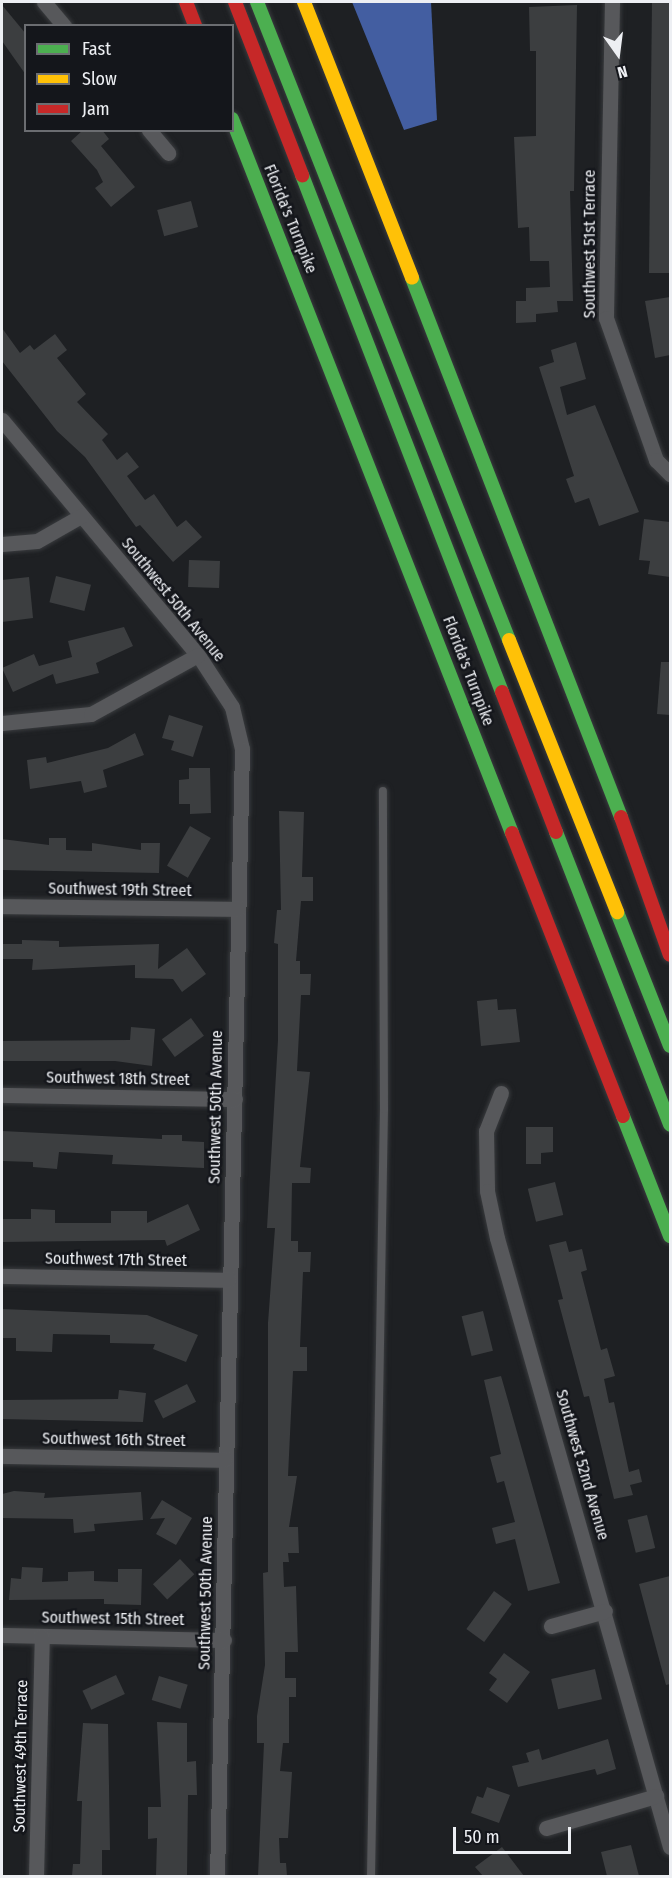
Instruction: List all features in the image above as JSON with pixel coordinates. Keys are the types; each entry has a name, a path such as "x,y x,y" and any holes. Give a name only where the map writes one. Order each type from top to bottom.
{"highway":[{"path":"186,2 194,24"},
{"path":"235,2 670,1125"},
{"path":"257,2 670,1046"},
{"path":"304,2 603,767 670,955"},
{"name":"Florida's Turnpike","path":"234,124 670,1236"}],"street":[{"path":"44,2 62,24"},
{"name":"Southwest 51st Terrace","path":"612,2 606,318 656,460 670,473"},
{"path":"151,132 168,153"},
{"name":"Southwest 50th Avenue","path":"2,420 198,655 232,707 242,749 217,1876"},
{"path":"2,544 37,541 81,516"},
{"path":"2,723 91,714 198,655"},
{"name":"Southwest 19th Street","path":"2,906 238,909"},
{"name":"Southwest 52nd Avenue","path":"501,1093 486,1131 488,1191 497,1238 605,1611 670,1847"},
{"name":"Southwest 18th Street","path":"2,1095 235,1099"},
{"name":"Southwest 17th Street","path":"2,1276 229,1280"},
{"name":"Southwest 16th Street","path":"2,1456 225,1460"},
{"path":"551,1626 605,1611"},
{"name":"Southwest 15th Street","path":"2,1635 224,1640"},
{"name":"Southwest 49th Terrace","path":"36,1876 42,1636"},
{"path":"546,1828 656,1796"}],"lane":[{"path":"371,1876 384,1109 383,791"}],"water":[{"path":"352,2 431,2 437,120 404,130"}],"building":[{"path":"652,2 670,2 670,273 649,273"},
{"path":"2,5 24,32 24,72 2,41"},
{"path":"577,5 574,191 570,191 573,301 557,301 558,312 536,314 536,322 516,323 516,301 526,301 526,288 550,287 549,261 530,261 529,227 518,228 514,137 536,136 536,51 530,51 529,7"},
{"path":"81,132 104,132 109,139 101,146 135,187 111,207 95,188 103,182 97,170 71,141"},
{"path":"191,201 198,227 164,236 157,210"},
{"path":"670,297 670,355 655,358 645,301"},
{"path":"2,328 20,353 30,345 34,350 55,334 67,350 57,358 86,394 77,402 108,434 102,440 117,460 127,452 139,467 127,476 145,500 154,494 177,527 186,520 202,537 173,562 140,525 136,527 85,457 57,431 2,361"},
{"path":"576,342 586,379 560,387 567,415 595,405 639,512 599,526 589,498 575,503 566,479 574,476 539,367 554,362 551,350"},
{"path":"644,519 670,522 670,577 648,574 650,561 639,560"},
{"path":"189,560 220,561 219,588 188,587"},
{"path":"56,576 91,585 84,611 49,602"},
{"path":"29,577 33,618 2,622 2,580"},
{"path":"124,627 133,646 96,663 99,673 56,684 53,674 13,692 2,668 34,654 39,666 72,657 68,641"},
{"path":"661,662 670,662 670,715 657,714"},
{"path":"169,715 203,726 193,757 171,750 174,741 162,738"},
{"path":"135,733 144,755 103,770 107,787 84,793 81,781 30,789 27,760 46,757 47,763 108,748"},
{"path":"189,768 210,768 211,813 190,814 190,804 179,804 179,780 189,779"},
{"path":"279,811 304,812 302,877 313,877 313,901 301,901 296,961 300,961 300,974 311,974 310,995 301,995 297,1071 310,1072 300,1167 311,1168 310,1183 292,1183 291,1241 298,1241 298,1252 311,1252 310,1272 303,1272 300,1347 307,1347 307,1371 293,1371 288,1476 297,1476 289,1527 298,1527 299,1553 288,1553 289,1562 283,1562 284,1587 296,1586 298,1652 285,1652 285,1678 296,1678 296,1697 289,1697 289,1743 283,1743 280,1771 292,1772 288,1838 279,1838 280,1863 286,1863 287,1876 258,1876 264,1743 257,1743 257,1716 265,1665 263,1573 268,1572 268,1323 275,1228 267,1228 278,1040 278,944 274,943 277,910 281,910"},
{"path":"190,826 211,838 188,878 167,866"},
{"path":"49,838 66,838 66,850 92,851 92,843 141,850 141,843 160,843 159,873 2,870 2,839 49,845"},
{"path":"22,940 59,941 59,947 159,944 158,969 187,948 206,974 182,992 173,979 135,978 135,965 32,970 33,959 2,959 2,944 22,944"},
{"path":"497,999 498,1010 516,1009 520,1042 481,1046 477,1001"},
{"path":"191,1018 204,1036 175,1057 162,1039"},
{"path":"131,1027 155,1029 152,1066 115,1061 2,1061 2,1041 130,1040"},
{"path":"526,1127 553,1127 553,1152 541,1153 541,1164 526,1164"},
{"path":"2,1131 162,1139 162,1135 182,1135 182,1141 204,1142 204,1168 112,1164 113,1155 59,1152 57,1169 33,1167 33,1162 2,1161"},
{"path":"555,1182 563,1215 536,1222 528,1189"},
{"path":"188,1204 200,1230 167,1246 165,1240 2,1242 2,1219 31,1219 31,1209 55,1210 55,1223 111,1223 111,1211 147,1211 147,1223"},
{"path":"566,1241 569,1252 582,1249 587,1270 581,1272 601,1350 607,1348 615,1376 604,1379 609,1403 614,1402 629,1472 639,1469 642,1482 630,1485 633,1495 614,1499 589,1396 584,1397 558,1300 563,1299 549,1245"},
{"path":"2,1309 147,1315 198,1335 186,1362 153,1349 155,1344 110,1343 110,1335 53,1334 52,1352 16,1351 16,1338 2,1338"},
{"path":"483,1311 493,1351 472,1356 462,1316"},
{"path":"501,1376 560,1583 528,1591 515,1539 496,1544 492,1528 515,1522 504,1481 497,1483 490,1457 501,1454 484,1380"},
{"path":"187,1384 196,1402 163,1419 154,1401"},
{"path":"119,1390 146,1393 143,1422 2,1419 2,1400 118,1399"},
{"path":"14,1491 45,1493 44,1498 141,1492 143,1520 94,1524 95,1531 74,1533 73,1519 2,1518 2,1494"},
{"path":"162,1500 192,1518 176,1545 156,1534 165,1518 150,1519"},
{"path":"647,1515 655,1548 636,1553 628,1520"},
{"path":"180,1559 194,1574 167,1600 153,1584"},
{"path":"22,1567 43,1568 42,1582 68,1581 68,1572 94,1571 94,1581 118,1582 118,1569 142,1569 141,1605 104,1604 104,1599 9,1600 11,1578 21,1579"},
{"path":"670,1576 670,1684 666,1685 639,1584"},
{"path":"494,1591 512,1604 484,1642 466,1629"},
{"path":"504,1653 530,1672 507,1703 489,1690 497,1679 489,1673"},
{"path":"595,1669 602,1699 558,1709 551,1679"},
{"path":"116,1675 125,1694 91,1710 82,1691"},
{"path":"159,1676 188,1685 180,1709 152,1700"},
{"path":"157,1722 187,1723 187,1762 196,1761 197,1795 188,1795 187,1876 156,1876 157,1838 148,1839 148,1807 161,1807"},
{"path":"83,1723 108,1724 110,1850 102,1850 102,1876 72,1876 73,1864 80,1864 82,1801 77,1801"},
{"path":"608,1739 616,1769 597,1775 595,1769 518,1787 512,1766 529,1762 526,1753 539,1749 542,1760"},
{"path":"487,1787 510,1795 499,1823 471,1813 477,1796 483,1798"},
{"path":"631,1845 639,1876 607,1876 601,1852"},
{"path":"502,1847 524,1876 483,1876 475,1867"}],"traffic: fast":[{"path":"257,2 509,640"},
{"path":"234,124 512,833"},
{"path":"302,175 502,692"},
{"path":"412,278 621,817"},
{"path":"556,832 670,1125"},
{"path":"617,912 670,1046"},
{"path":"623,1116 670,1236"}],"traffic: slow":[{"path":"304,2 412,278"},
{"path":"509,640 617,912"}],"traffic: jam":[{"path":"186,2 194,24"},
{"path":"235,2 302,175"},
{"path":"502,692 556,832"},
{"path":"621,817 670,955"},
{"path":"512,833 623,1116"}]}
